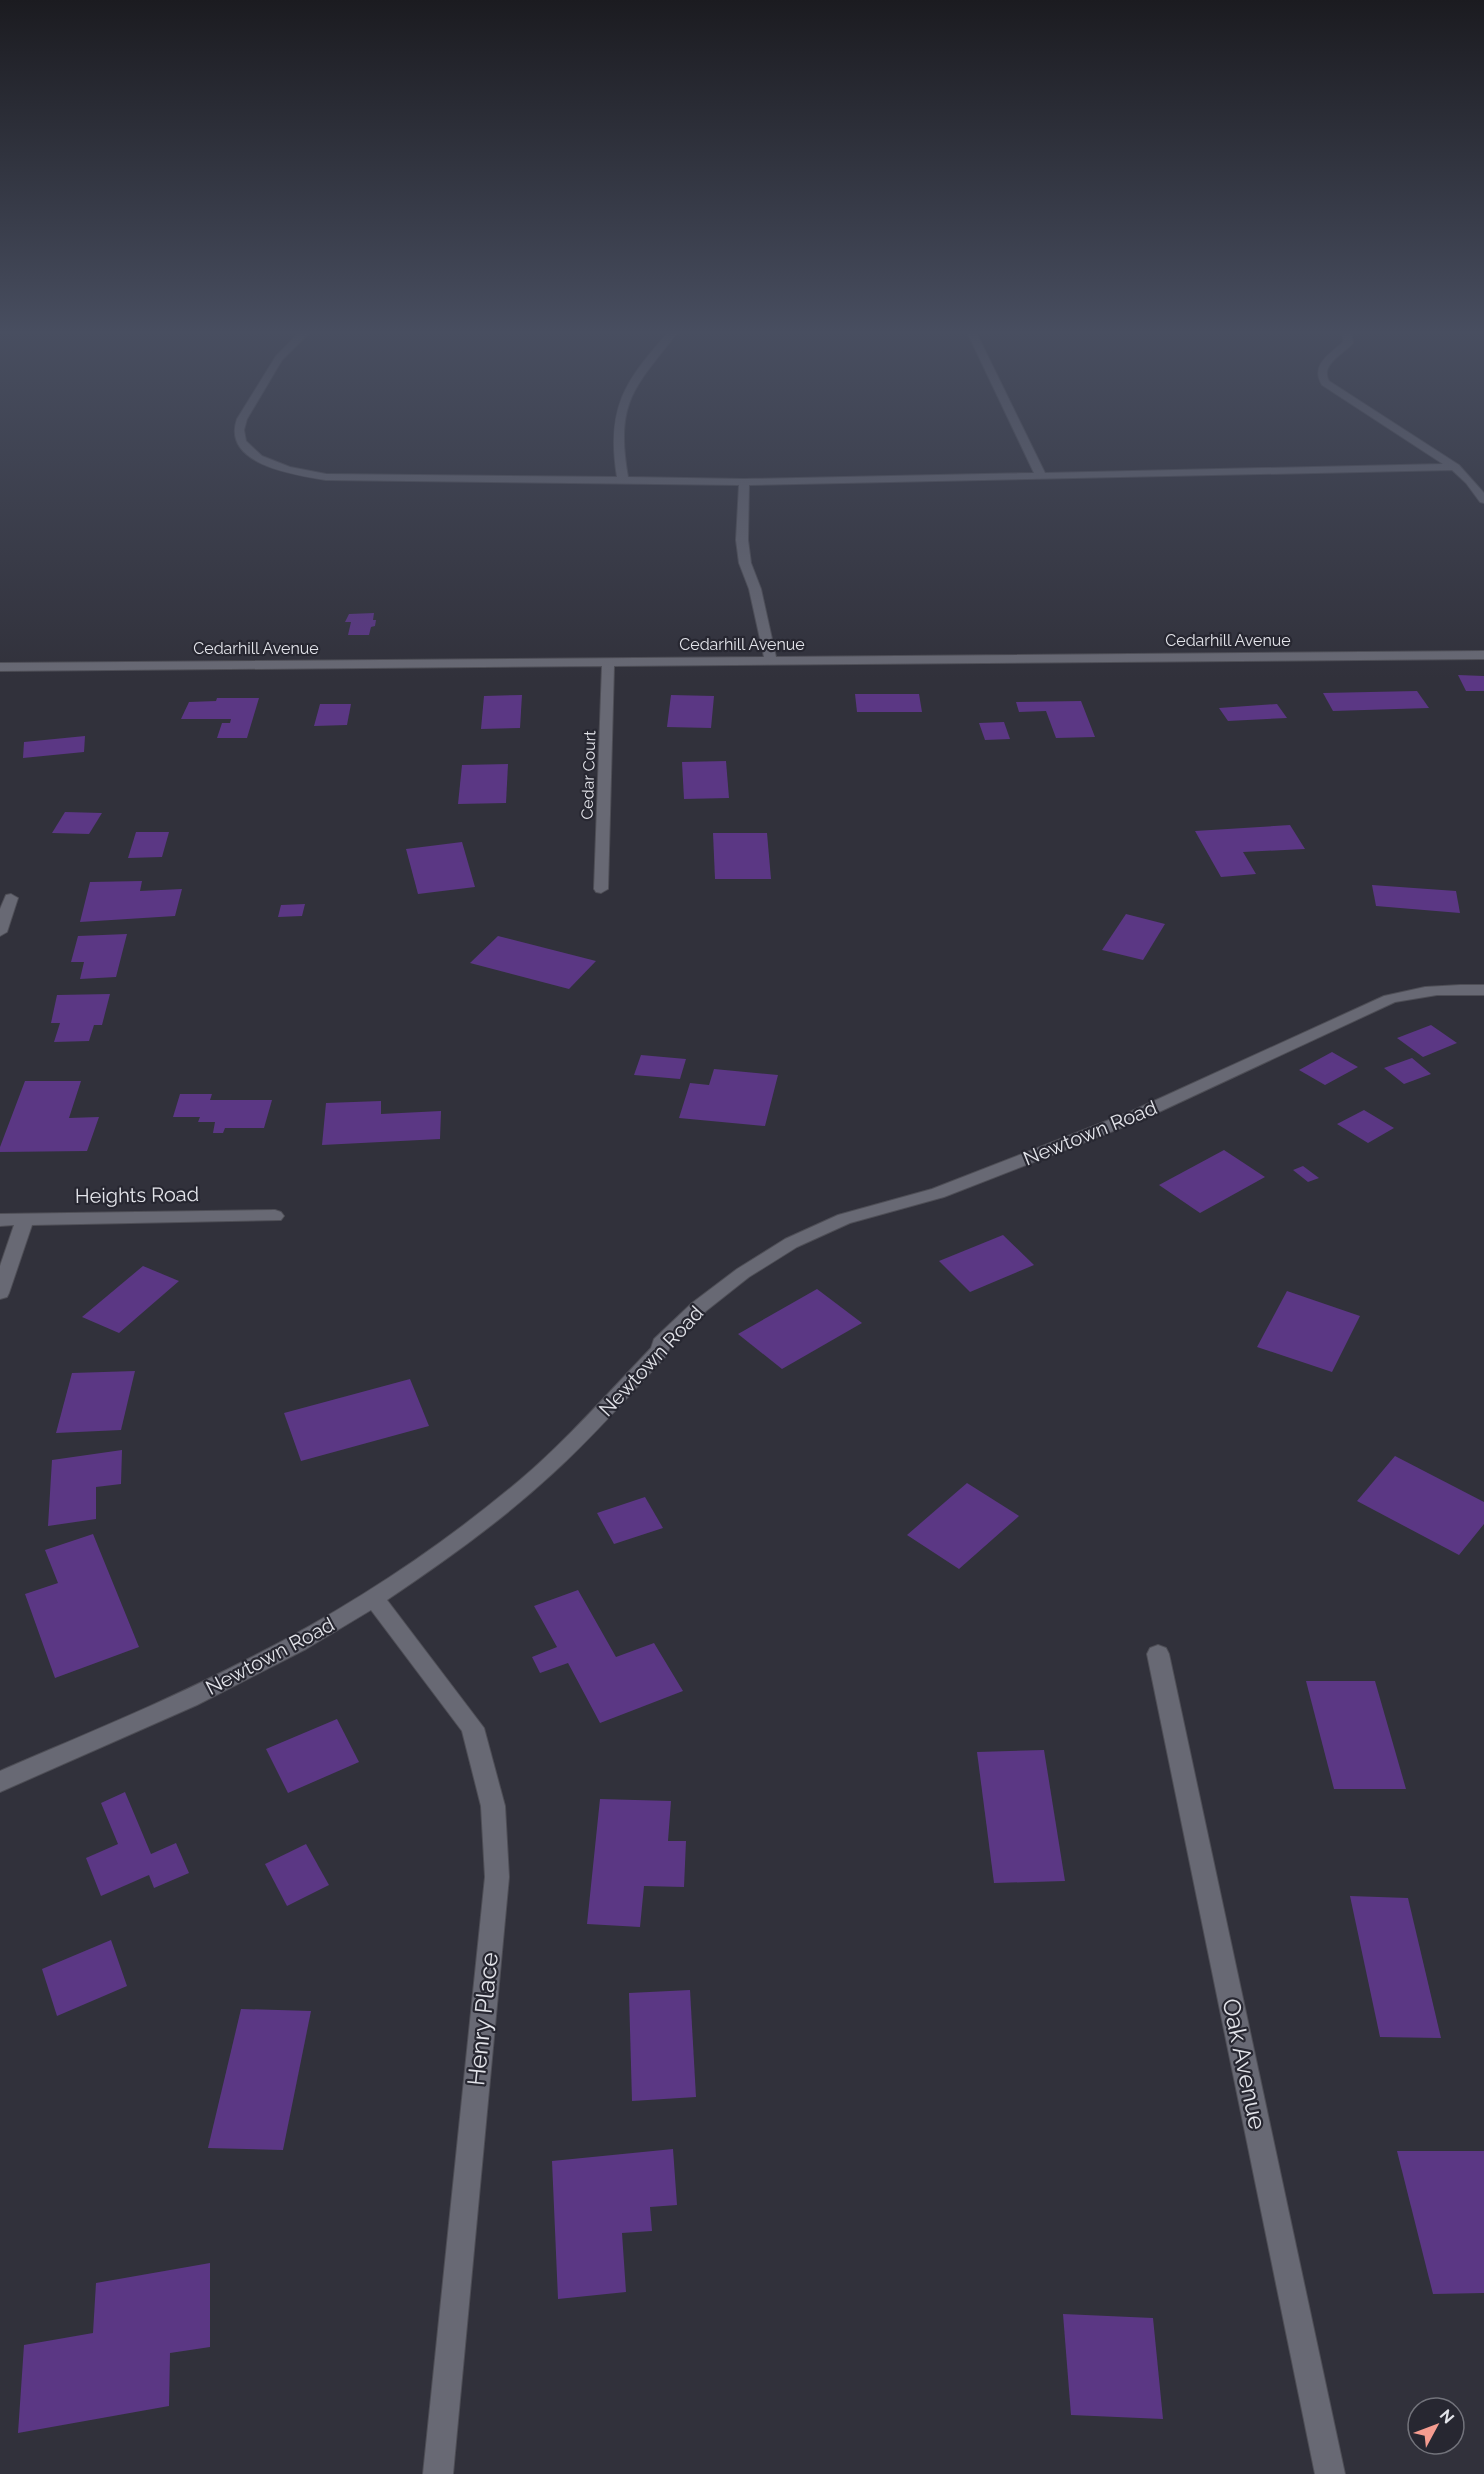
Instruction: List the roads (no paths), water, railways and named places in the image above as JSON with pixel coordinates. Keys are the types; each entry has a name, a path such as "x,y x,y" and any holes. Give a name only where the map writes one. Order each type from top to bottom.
{"street":[{"path":"246,447 263,460 300,472 352,479 744,482 1455,466"},
{"path":"617,447 623,481"},
{"path":"1027,447 1041,476"},
{"path":"1426,447 1455,466 1484,500"},
{"path":"744,482 742,540 745,563 756,589 771,661"},
{"name":"Cedarhill Avenue","path":"0,667 1484,655"},
{"name":"Cedar Court","path":"601,889 608,662"},
{"path":"0,932 11,898"},
{"name":"Newtown Road","path":"0,1782 215,1686 314,1635 374,1598 456,1542 528,1485 590,1426 660,1350 661,1344 699,1307 742,1273 791,1244 844,1219 938,1192 1138,1115 1390,999 1450,988 1484,990"},
{"name":"Heights Road","path":"0,1220 275,1216"},
{"path":"0,1293 25,1219"},
{"name":"Henry Place","path":"374,1598 473,1728 493,1806 497,1877 438,2474"},
{"name":"Oak Avenue","path":"1158,1653 1330,2474"}]}
